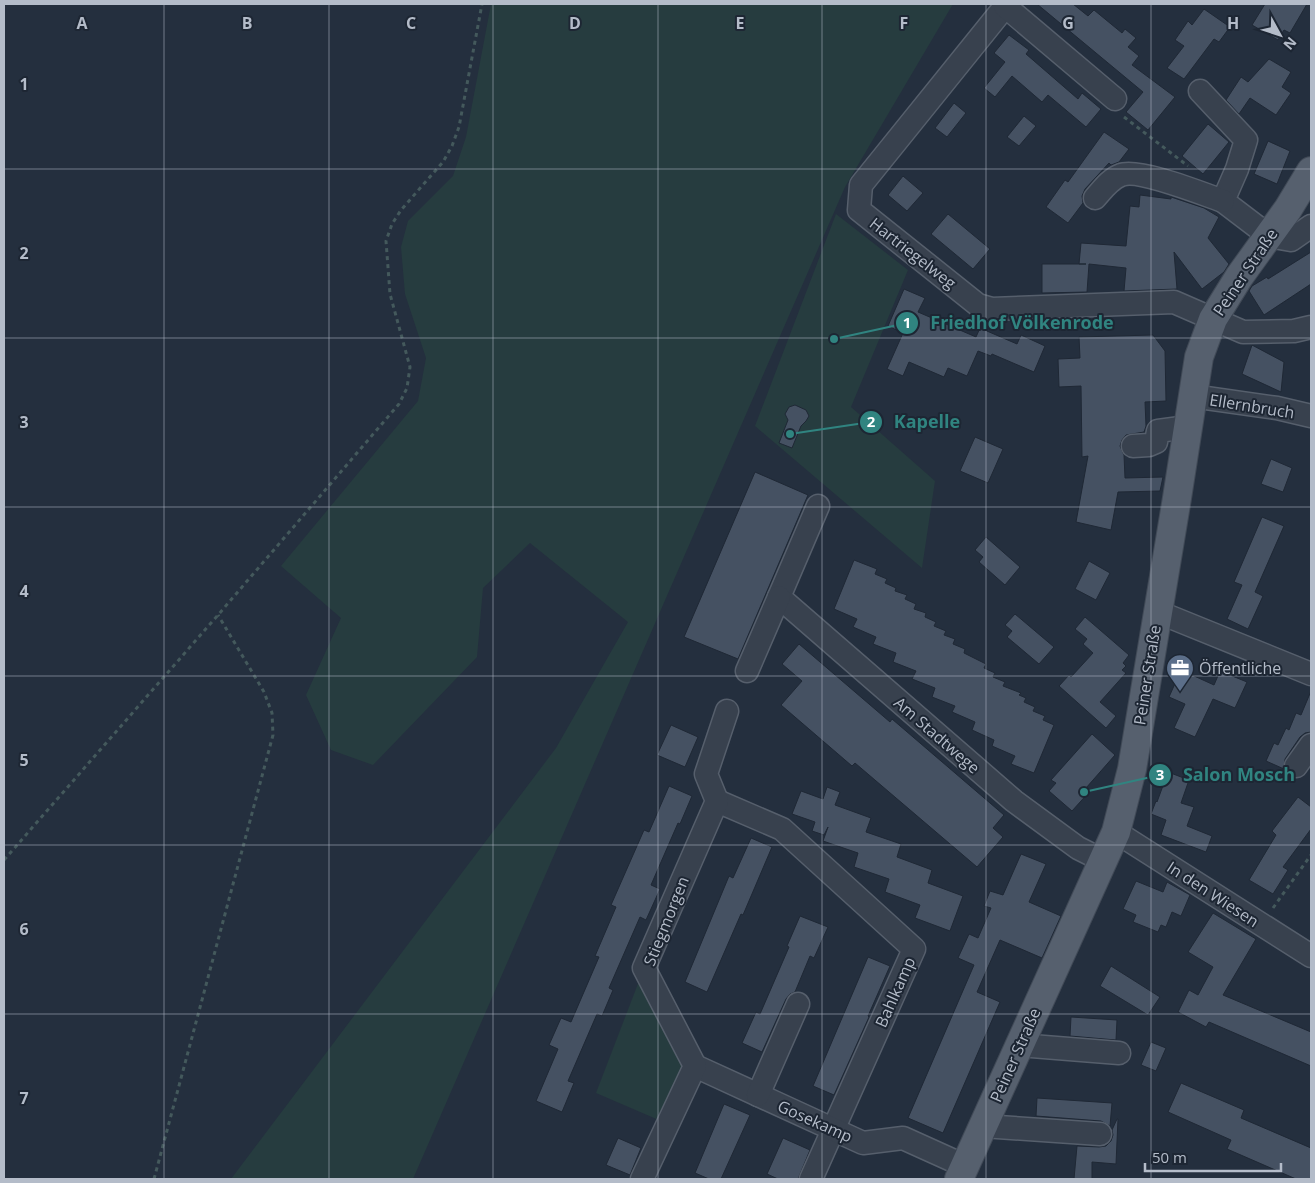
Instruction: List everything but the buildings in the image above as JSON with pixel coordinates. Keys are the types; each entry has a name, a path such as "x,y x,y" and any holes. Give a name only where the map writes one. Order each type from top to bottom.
{"main road":[{"name":"Peiner Straße","path":"962,1173 1116,832 1132,770 1199,357 1213,319 1239,277 1288,209 1311,171"}],"street":[{"name":"Hartriegelweg","path":"1115,99 1006,5 862,185 859,210 978,305 992,310 1174,302 1213,319"},
{"path":"1200,91 1246,140 1223,201"},
{"path":"1095,198 1110,181 1122,174 1138,174 1223,201 1268,236 1291,240 1311,226"},
{"path":"1213,319 1243,332 1294,331 1311,327"},
{"name":"Ellernbruch","path":"1192,396 1277,408 1311,416"},
{"path":"1133,446 1149,445 1156,442 1158,431 1188,427"},
{"path":"747,671 818,506"},
{"name":"Am Stadtwege","path":"778,597 1014,801 1078,848 1104,861"},
{"path":"1158,612 1311,674"},
{"path":"717,801 706,774 727,711"},
{"path":"1296,766 1311,745"},
{"name":"Stiegmorgen","path":"695,1066 644,968 717,801"},
{"name":"Bahlkamp","path":"717,801 782,829 914,949 811,1179"},
{"name":"In den Wiesen","path":"1116,832 1311,956"},
{"path":"758,1095 798,1004"},
{"path":"1019,1045 1119,1053"},
{"path":"642,1179 695,1066"},
{"name":"Gosekamp","path":"695,1066 863,1143 902,1138 962,1173"},
{"path":"983,1126 1100,1134"}],"path":[{"path":"4,860 399,404 407,388 410,367 390,294 386,240 396,217 443,162 452,146 459,127 482,4"},
{"path":"1115,99 1110,107 1193,169"},
{"path":"154,1179 273,735 272,713 264,692 218,615"},
{"path":"1262,925 1311,855"}],"green space":[{"path":"491,4 953,4 845,187 413,1179 231,1179 556,748 628,622 530,543 483,588 477,657 373,765 331,750 306,695 341,618 281,566 418,401 426,358 405,294 401,247 408,221 453,176 466,137"},
{"path":"836,214 908,270 851,407 935,481 922,568 755,426"},
{"path":"644,968 695,1066 668,1124 596,1093"}],"place":[{"name":"Friedhof Völkenrode","path":"834,339"},
{"name":"Kapelle","path":"790,434"},
{"name":"Öffentliche","path":"1180,692"},
{"name":"Salon Mosch","path":"1084,792"}]}
